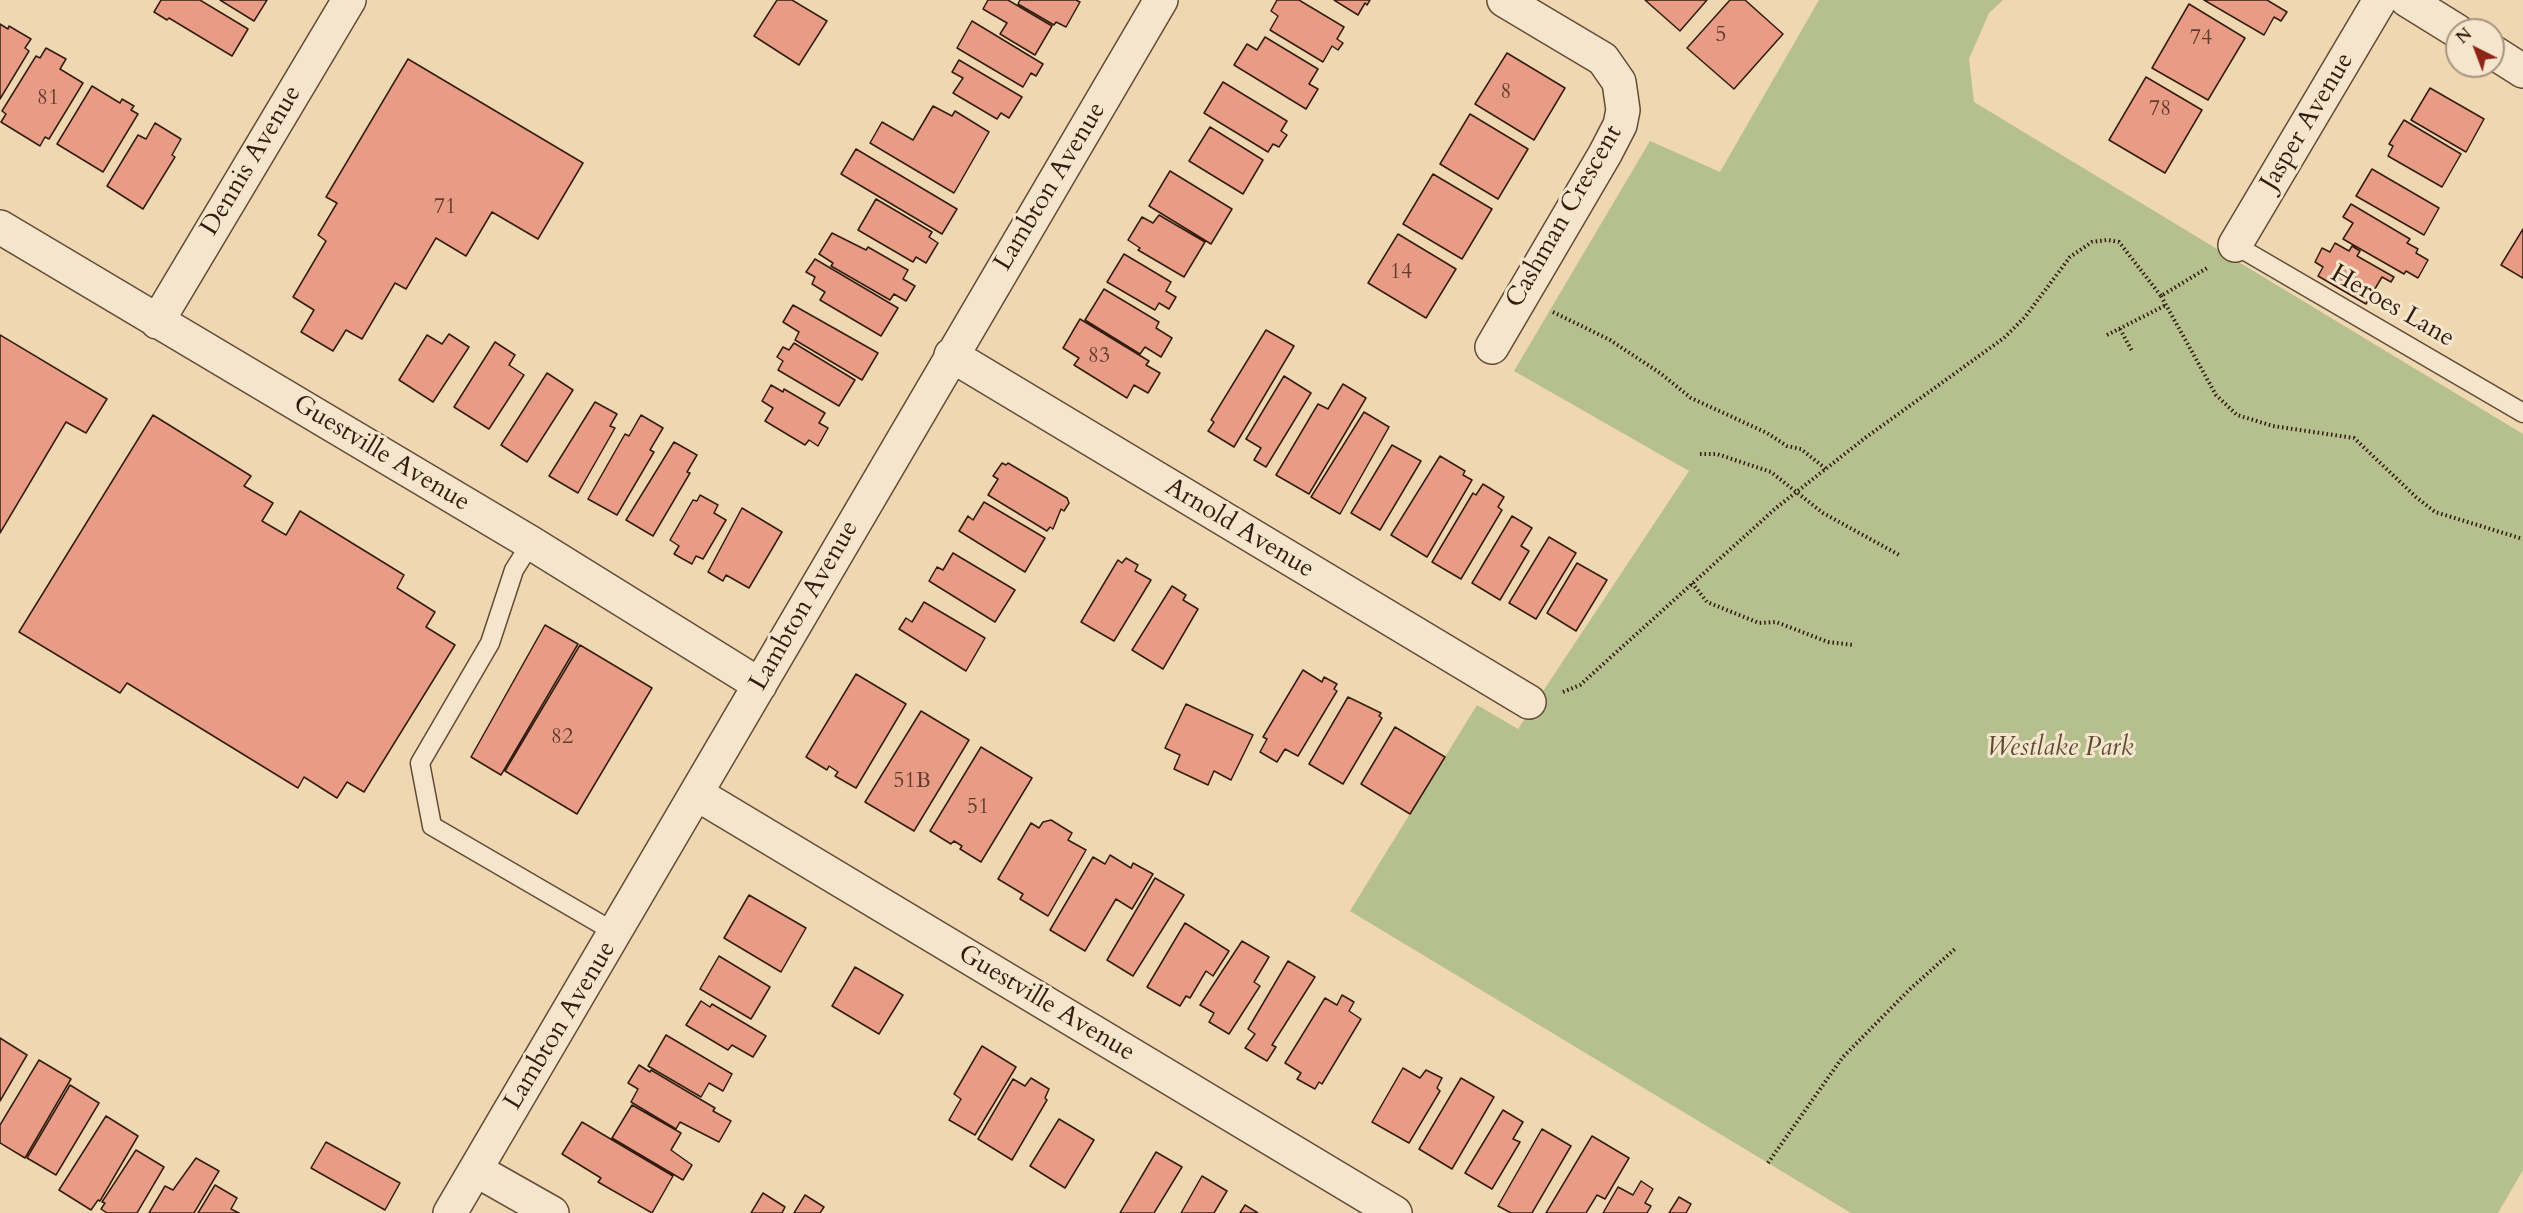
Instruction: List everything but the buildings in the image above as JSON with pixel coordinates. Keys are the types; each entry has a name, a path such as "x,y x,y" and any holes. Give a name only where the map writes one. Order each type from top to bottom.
{"street":[{"name":"Dennis Avenue","path":"157,322 349,0"},
{"name":"Lambton Avenue","path":"450,1213 1161,0"},
{"name":"Cashman Crescent","path":"1492,347 1605,154 1620,124 1623,110 1619,82 1603,59 1504,0"},
{"name":"Jasper Avenue","path":"2235,245 2380,0"},
{"path":"2407,0 2445,23"},
{"path":"2505,60 2523,71"},
{"name":"Guestville Avenue","path":"0,227 531,543 760,685"},
{"name":"Arnold Avenue","path":"951,355 1529,702"},
{"name":"Guestville Avenue","path":"697,794 1395,1213"},
{"path":"476,1170 552,1213"}],"lane":[{"name":"Heroes Lane","path":"2235,245 2523,413"},
{"path":"531,543 514,570 490,643 420,764 432,826 616,933"}],"path":[{"path":"1529,702 1580,685 1692,583 1826,469 1864,438 2004,338 2025,317 2070,257 2092,242 2107,240 2119,242 2161,296 2216,395 2237,415 2273,426 2354,438 2435,512 2523,539"},
{"path":"2161,296 2208,268"},
{"path":"1521,294 1610,340 1660,373 1691,398 1757,428 1787,446 1801,449 1826,469"},
{"path":"2107,335 2166,304"},
{"path":"2120,329 2132,351"},
{"path":"1701,454 1718,454 1771,471 1796,494 1823,513 1901,556"},
{"path":"1692,583 1707,602 1759,623 1776,622 1828,642 1853,645"},
{"path":"1768,1163 1842,1058 1902,997 1956,948"}],"green space":[{"name":"Westlake Park","path":"1819,0 2003,0 1989,13 1969,59 1974,102 2523,434 2523,1170 2498,1213 1851,1213 1350,911 1477,705 1518,729 1689,471 1514,371 1650,141 1720,172"}]}
